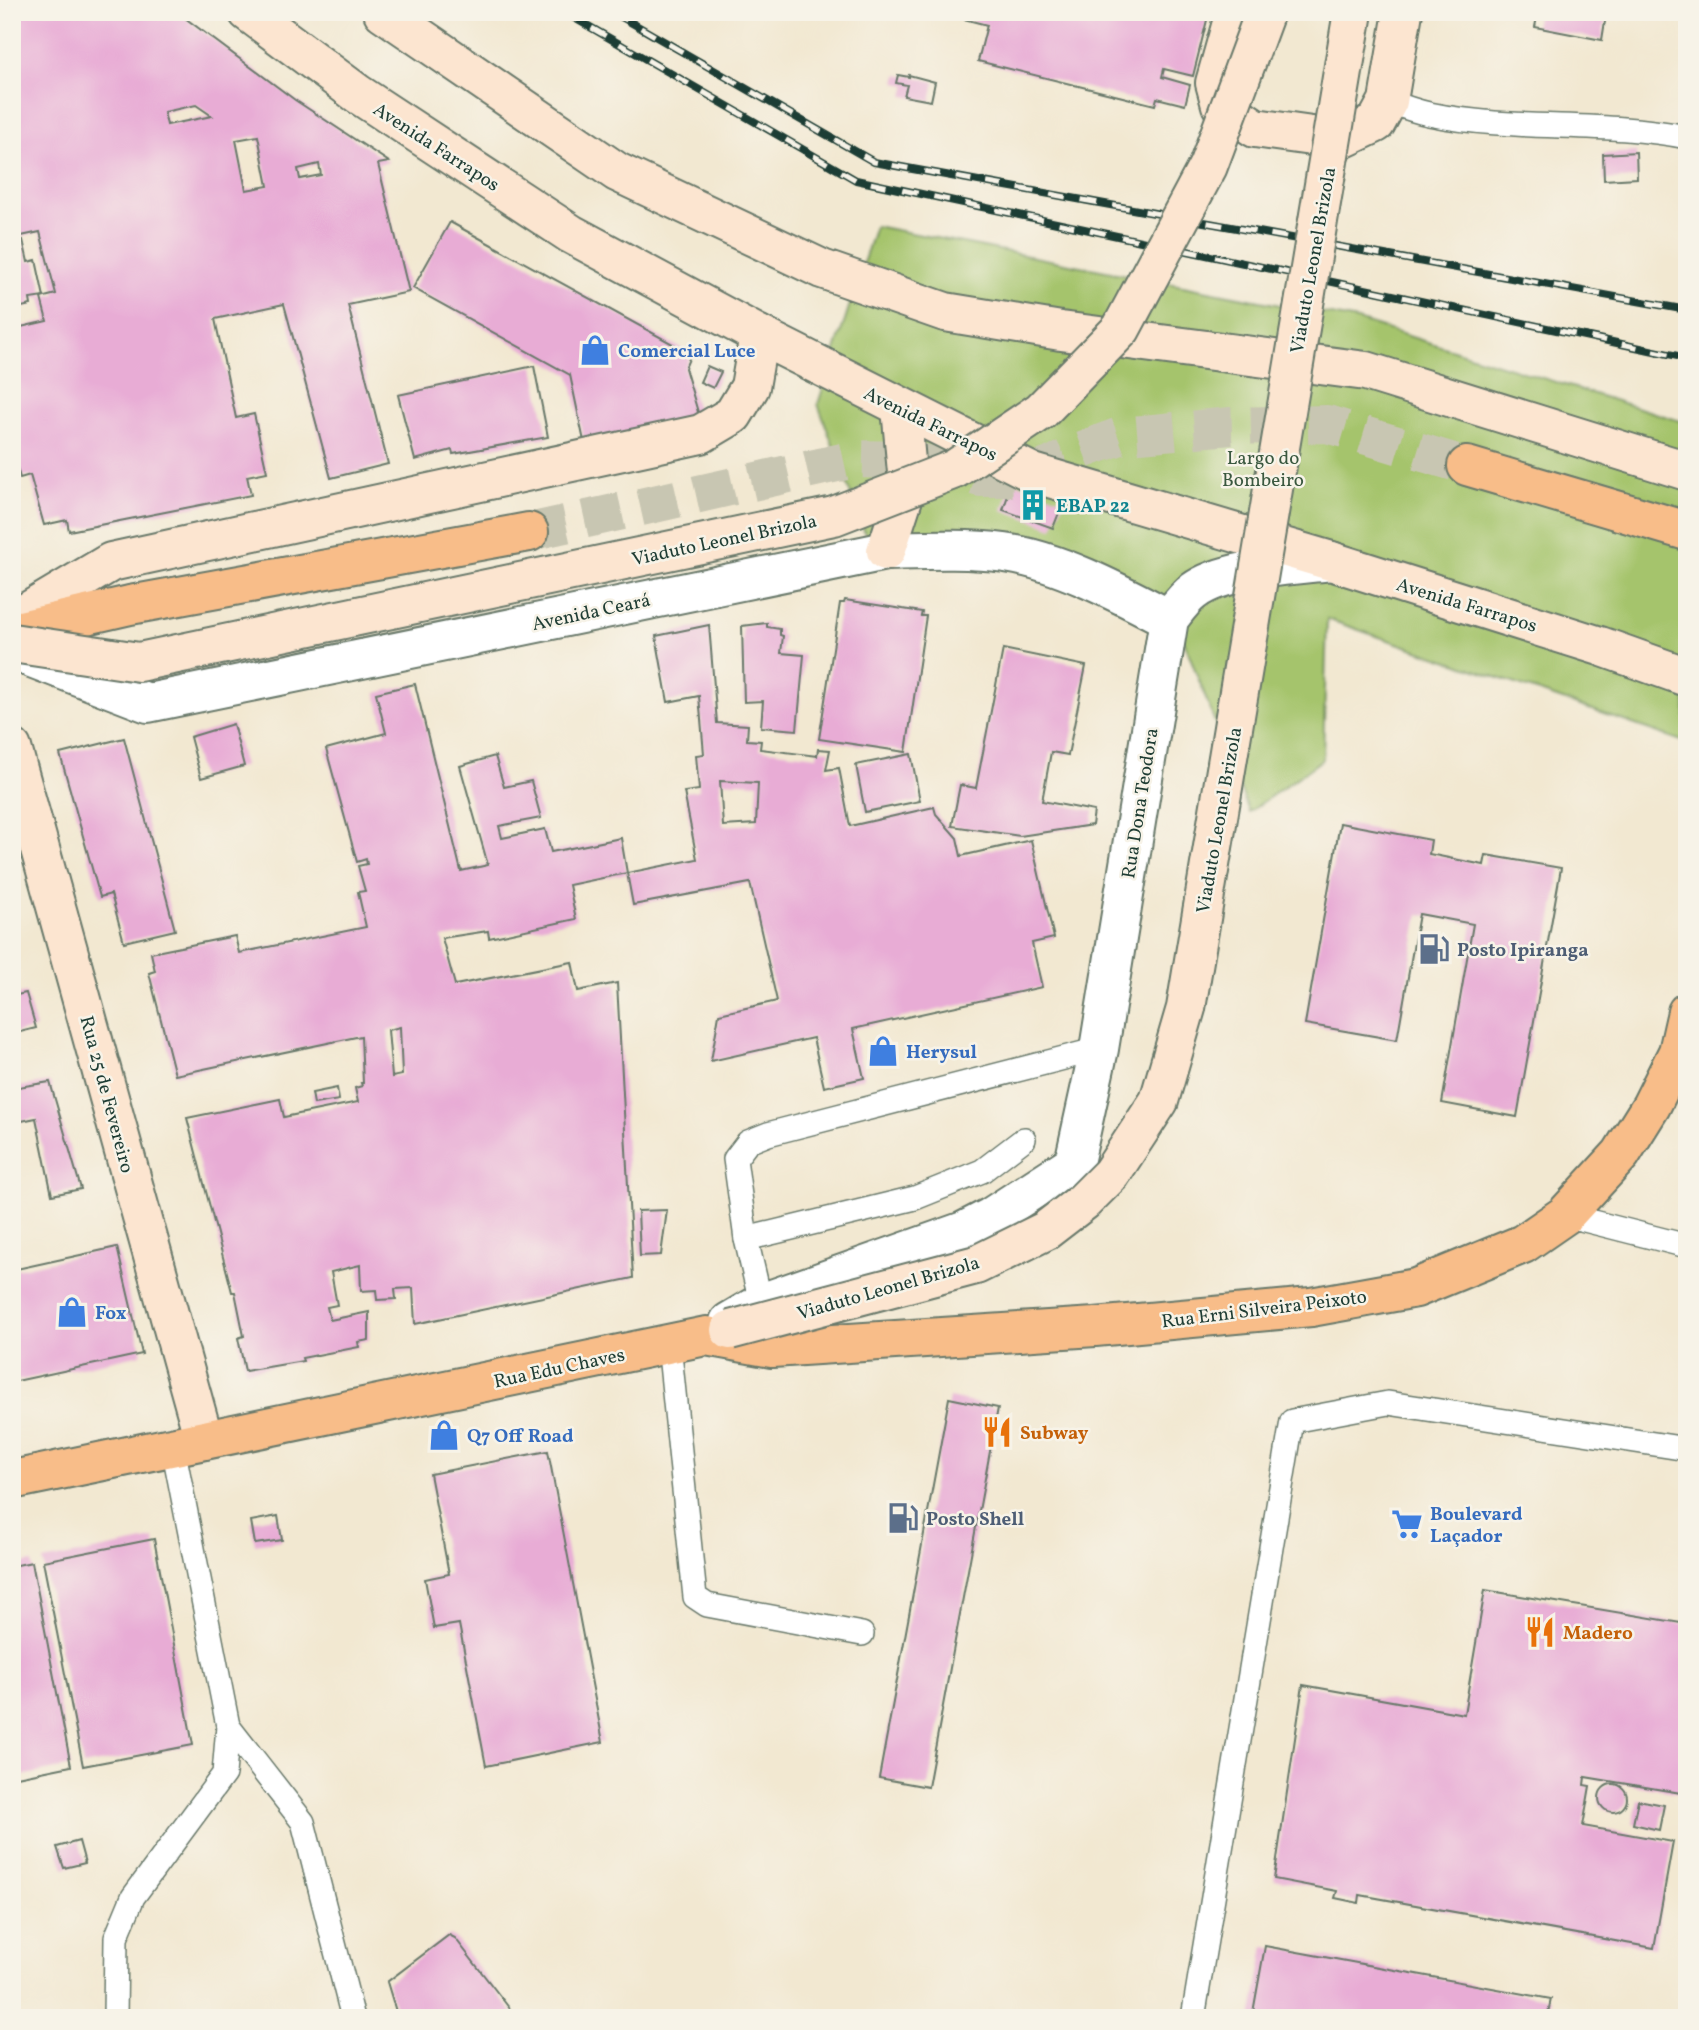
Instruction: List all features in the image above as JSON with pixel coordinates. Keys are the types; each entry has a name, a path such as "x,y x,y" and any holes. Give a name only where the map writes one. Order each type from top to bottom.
{"main road":[{"name":"Avenida Farrapos","path":"248,12 358,94 571,234 759,335 1033,473 1331,561 1600,646 1687,677"},
{"path":"383,12 617,172 835,273 945,312 1061,331 1366,371 1687,471"},
{"path":"1236,12 1215,83 1221,104 1255,128 1340,140 1376,123 1388,102 1403,12"},
{"name":"Viaduto Leonel Brizola","path":"12,643 139,662 834,516 955,468 1041,411 1121,329 1208,166 1265,12"},
{"name":"Viaduto Leonel Brizola","path":"718,1333 976,1265 1045,1231 1084,1201 1111,1174 1159,1101 1186,1008 1353,12"},
{"path":"12,621 111,562 701,434 733,415 750,387 759,335"},
{"path":"886,551 908,483 901,408"},
{"path":"1467,466 1687,531"},
{"path":"12,632 130,605 529,532"},
{"name":"Rua 25 de Fevereiro","path":"12,748 188,1443"},
{"name":"Rua Erni Silveira Peixoto","path":"718,1333 772,1348 1094,1327 1311,1307 1416,1287 1523,1244 1565,1215 1621,1154 1651,1106 1678,1052 1687,1012"},
{"name":"Rua Edu Chaves","path":"12,1480 718,1333"}],"street":[{"name":"Avenida Ceará","path":"12,650 148,703 886,551 960,550 1007,553 1057,567 1118,593 1168,619"},
{"path":"1168,619 1193,591 1213,580 1267,569 1331,561"},
{"name":"Rua Dona Teodora","path":"1074,1163 1099,1049 1168,619"},
{"name":"Rua Edu Chaves","path":"718,1333 761,1303 964,1231 992,1217 1074,1163"}],"lane":[{"path":"1388,102 1429,114 1473,120 1617,127 1687,137"},
{"path":"761,1303 746,1239 735,1159 748,1142 781,1130 1099,1049"},
{"path":"746,1239 915,1198 982,1171 1024,1139"},
{"path":"1565,1215 1687,1247"},
{"path":"669,1344 695,1597 707,1605 862,1634"},
{"path":"1193,2018 1292,1421 1388,1403 1687,1449"},
{"path":"115,2018 116,1938 133,1897 224,1774 228,1726 188,1443"},
{"path":"228,1726 303,1822 353,2018"}],"green space":[{"name":"Largo do Bombeiro","path":"875,226 1357,320 1687,423 1685,742 1327,619 1323,759 1249,812 1170,604 1067,548 957,530 867,539 818,404"}],"building":[{"path":"12,12 177,12 295,100 389,162 378,164 409,292 348,305 388,464 331,478 284,304 215,319 236,418 254,414 267,472 247,476 251,495 69,531 67,520 44,525 30,475 20,478 12,450 12,329 47,321 41,298 56,294 40,232 12,238","holes":["196,105 212,116 167,125 164,112","258,136 268,186 246,190 236,140","319,164 321,175 300,179 298,169"]},
{"path":"937,12 1209,12 1193,76 1164,69 1162,77 1190,85 1185,105 1157,98 1155,105 978,61 987,25"},
{"path":"1538,12 1589,12 1606,15 1602,40 1535,27"},
{"path":"898,75 935,82 931,101 904,96 907,85 896,83"},
{"path":"1636,152 1637,178 1604,180 1603,154"},
{"path":"450,222 691,354 685,368 700,419 586,451 570,375 413,288"},
{"path":"23,240 28,262 36,260 44,297 30,299 31,305 12,309 12,242"},
{"path":"534,366 548,437 453,454 452,450 415,460 398,395"},
{"path":"707,366 721,372 713,388 700,382"},
{"name":"EBAP 22","path":"1013,481 1064,500 1053,528 1003,510"},
{"path":"845,600 922,612 921,616 926,616 906,752 819,739 840,603"},
{"path":"767,623 767,627 780,629 780,635 783,636 781,653 804,655 797,730 761,727 763,701 744,702 742,626"},
{"path":"709,625 717,723 748,725 747,740 761,741 760,749 817,756 818,749 830,750 826,770 839,768 850,826 934,807 936,814 957,838 961,856 1031,840 1054,938 1032,943 1042,987 853,1029 864,1078 824,1087 813,1038 711,1061 719,1014 777,1001 750,883 633,905 627,873 697,859 684,792 699,790 696,755 704,754 699,696 668,702 656,636","holes":["720,781 758,783 756,824 723,826"]},
{"path":"1003,649 1086,666 1068,755 1051,752 1042,801 1094,811 1092,825 1020,836 952,826 960,785 976,788"},
{"path":"415,684 461,871 488,865 460,766 495,756 504,787 531,781 541,818 499,826 502,838 545,829 551,852 621,838 627,873 569,885 576,919 489,938 488,931 442,938 455,985 572,962 578,991 617,983 633,1278 415,1324 413,1288 395,1289 396,1299 377,1300 376,1290 361,1291 360,1265 331,1272 337,1305 327,1307 330,1320 369,1312 369,1340 358,1342 359,1347 302,1358 303,1361 245,1371 238,1338 244,1336 235,1292 232,1292 187,1118 280,1099 284,1117 358,1102 355,1088 363,1083 361,1036 175,1075 149,973 155,971 151,953 235,936 239,953 366,927 358,892 365,891 358,866 367,864 366,859 357,862 326,749 386,733 376,693","holes":["400,1027 402,1075 392,1077 388,1030"]},
{"path":"233,724 244,766 201,778 190,737"},
{"path":"124,738 175,930 124,942 111,894 100,897 60,754"},
{"path":"911,754 920,801 865,812 856,765"},
{"path":"1340,823 1431,840 1429,854 1484,865 1486,855 1561,868 1517,1117 1442,1103 1473,924 1419,914 1397,1040 1305,1024"},
{"path":"26,993 36,1028 12,1034 12,996"},
{"path":"50,1082 81,1189 52,1195 36,1118 12,1123 12,1088"},
{"path":"337,1088 339,1100 314,1104 312,1093"},
{"path":"667,1210 661,1255 640,1256 638,1211"},
{"name":"Fox","path":"117,1247 142,1354 12,1382 12,1270"},
{"path":"949,1398 998,1408 928,1787 879,1778"},
{"path":"548,1451 603,1742 486,1766 459,1624 434,1628 425,1579 449,1574 430,1474"},
{"path":"278,1516 282,1540 255,1544 251,1521"},
{"path":"154,1539 193,1745 83,1766 43,1561"},
{"path":"32,1562 71,1766 12,1778 12,1566"},
{"path":"1485,1590 1687,1624 1687,1794 1585,1777 1584,1785 1590,1786 1583,1826 1673,1842 1654,1948 1360,1895 1359,1903 1335,1898 1337,1891 1274,1879 1303,1685 1464,1714"},
{"path":"1613,1784 1623,1788 1627,1798 1623,1808 1613,1812 1603,1808 1599,1798 1603,1788"},
{"path":"1638,1800 1664,1805 1659,1830 1633,1824"},
{"path":"79,1841 85,1863 64,1868 57,1847"},
{"path":"449,1935 455,1938 517,2018 398,2018 387,1982"},
{"path":"1265,1946 1551,1999 1547,2018 1252,2018"}],"tunnel":[{"path":"529,532 855,459 913,460 980,478 1015,478 1120,436 1231,426 1327,424 1467,466"}],"railway":[{"path":"564,12 856,180 1687,358"},
{"path":"613,12 874,162 1687,310"}],"place":[{"name":"Comercial Luce","path":"595,350"},
{"name":"EBAP 22","path":"1033,505"},
{"name":"Posto Ipiranga","path":"1434,949"},
{"name":"Herysul","path":"883,1051"},
{"name":"Fox","path":"72,1312"},
{"name":"Subway","path":"997,1432"},
{"name":"Q7 Off Road","path":"444,1435"},
{"name":"Posto Shell","path":"903,1518"},
{"name":"Boulevard Laçador","path":"1407,1524"},
{"name":"Madero","path":"1540,1632"}]}
